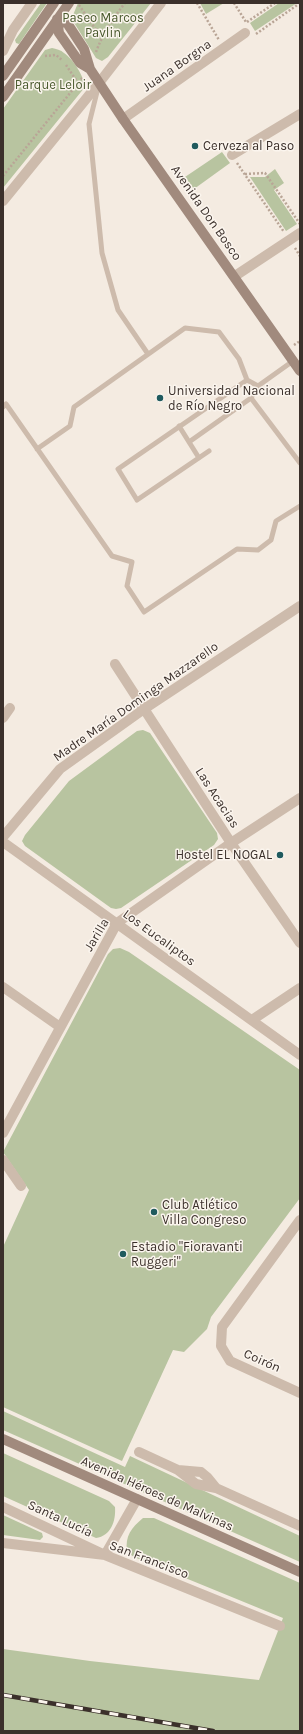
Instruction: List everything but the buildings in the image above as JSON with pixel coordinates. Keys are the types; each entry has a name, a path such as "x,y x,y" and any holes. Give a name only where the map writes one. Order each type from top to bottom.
{"main road":[{"path":"3,97 70,3"},
{"path":"3,76 52,6"},
{"name":"Avenida Don Bosco","path":"52,6 58,20 59,33 80,63 90,69 123,119 235,276 300,371"},
{"name":"Avenida Héroes de Malvinas","path":"3,1439 300,1572"}],"street":[{"path":"16,57 4,48 13,30 32,3"},
{"path":"3,201 161,3"},
{"name":"Juana Borgna","path":"123,119 245,33"},
{"path":"232,155 300,114"},
{"path":"235,276 300,233"},
{"name":"Madre María Dominga Mazzarello","path":"3,837 60,769 144,709 300,606"},
{"name":"Las Acacias","path":"115,664 231,843 300,943"},
{"path":"3,718 10,708"},
{"name":"Jarilla","path":"3,1133 117,924 231,843 300,798"},
{"name":"Los Eucaliptos","path":"3,842 300,1055"},
{"path":"3,987 60,1027"},
{"path":"252,1020 300,988"},
{"path":"3,1160 22,1186"},
{"name":"Coirón","path":"300,1220 222,1327 221,1346 230,1361 300,1393"},
{"path":"139,1452 178,1470 201,1472 216,1488 300,1526"},
{"path":"105,1555 137,1499"},
{"name":"Santa Lucía","path":"3,1507 105,1555"},
{"name":"San Francisco","path":"3,1543 105,1555 280,1626"}],"lane":[{"path":"99,82 90,124 102,253 118,310 148,354"},
{"path":"37,449 70,426 74,407 185,328 219,332 239,359 247,380 258,386"},
{"path":"189,442 251,398 258,386 293,362"},
{"path":"209,451 137,500 118,469 247,380"},
{"path":"251,398 300,463"},
{"path":"3,407 6,404 112,556 132,562 127,586 144,612 237,549 258,550 271,540 276,522 300,506"},
{"path":"179,426 199,458"}],"path":[{"path":"77,3 102,37"},
{"path":"3,176 90,69 102,37 114,17 125,3"},
{"path":"197,3 224,48"},
{"path":"234,3 247,22 245,33 254,35 300,3"},
{"path":"247,22 275,3"},
{"path":"41,61 47,55 56,55 62,58 78,83"},
{"path":"232,155 300,256"},
{"path":"244,174 265,174 300,224"}],"green space":[{"path":"41,3 47,3 19,44 16,43 15,40"},
{"name":"Paseo Marcos Pavlin","path":"78,3 151,3 108,57 102,61 96,58 73,21 73,15"},
{"path":"200,3 224,3 206,14"},
{"path":"279,3 297,3 255,31 250,23"},
{"name":"Parque Leloir","path":"52,48 61,51 71,59 78,68 85,87 3,188 3,109 45,50"},
{"path":"222,152 230,163 194,189 185,177"},
{"path":"275,169 284,183 274,190 297,224 286,231 250,177 265,177"},
{"path":"143,730 150,733 217,833 218,839 214,845 121,908 116,909 111,908 25,846 22,841 25,835 69,781 137,731"},
{"name":"Club Atlético Villa Congreso","path":"120,948 129,952 300,1070 300,1198 211,1317 207,1329 184,1352 173,1350 122,1461 3,1407 3,1247 29,1190 3,1152 108,954 113,949"},
{"path":"3,1411 125,1467 130,1456 300,1536 300,1562 3,1430"},
{"path":"3,1453 109,1501 115,1507 115,1517 112,1527 101,1537 96,1538 3,1496"},
{"path":"3,1515 42,1533 43,1537 40,1540 3,1535"},
{"path":"143,1518 154,1518 300,1583 300,1731 3,1731 3,1649 90,1661 259,1680 283,1618 134,1557 127,1552 128,1537 135,1525"}],"railway":[{"path":"3,1695 213,1731"}],"place":[{"name":"Cerveza al Paso","path":"195,146"},
{"name":"Universidad Nacional de Río Negro","path":"160,398"},
{"name":"Hostel EL NOGAL","path":"280,855"},
{"name":"Club Atlético Villa Congreso","path":"154,1212"},
{"name":"Estadio \"Fioravanti Ruggeri\"","path":"123,1254"}]}
